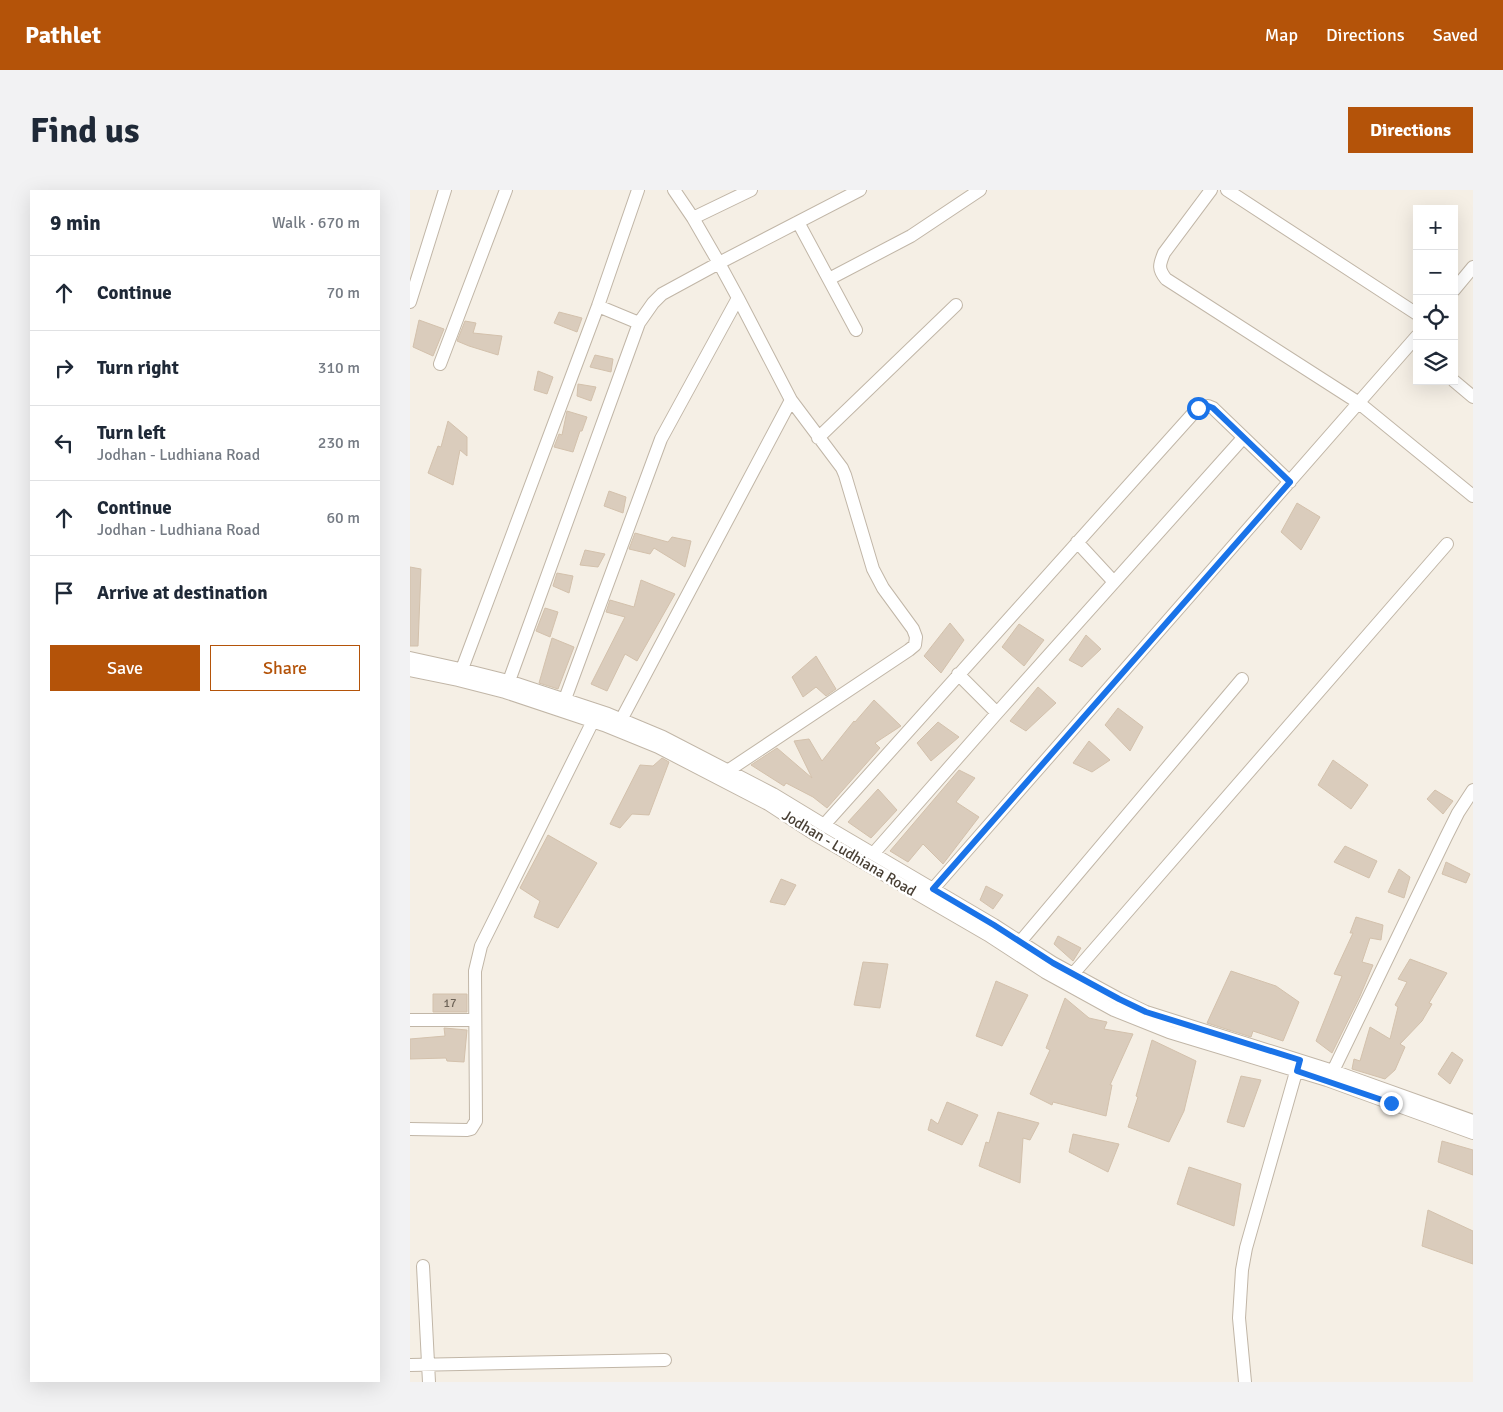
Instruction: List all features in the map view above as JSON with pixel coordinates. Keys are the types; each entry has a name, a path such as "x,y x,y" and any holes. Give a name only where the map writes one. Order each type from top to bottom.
{"street":[{"path":"410,302 445,190"},
{"path":"440,364 506,190"},
{"path":"462,669 598,306 638,190"},
{"path":"674,190 719,263 791,400 842,468 870,561 883,588 913,629 916,637 915,644 910,650 729,770"},
{"path":"693,218 751,190"},
{"path":"509,682 639,323 653,303 662,294 860,190"},
{"path":"829,279 911,236 980,190"},
{"path":"1211,190 1164,253 1159,265 1166,279 1359,403 1473,496"},
{"path":"1227,190 1413,311"},
{"path":"798,222 856,330"},
{"path":"1458,285 1473,267"},
{"path":"565,699 661,439 738,298"},
{"path":"818,438 956,305"},
{"path":"598,306 639,323"},
{"path":"933,889 1359,403 1413,345"},
{"path":"1458,384 1473,397"},
{"path":"621,720 791,400"},
{"path":"824,825 1198,408 1208,406 1213,408 1290,482"},
{"path":"873,854 1243,438"},
{"path":"1077,542 1114,582"},
{"path":"1073,974 1447,544"},
{"name":"Jodhan - Ludhiana Road","path":"410,658 462,669 565,699 663,737 774,794 1073,974 1146,1012 1298,1065 1473,1133"},
{"name":"Jodhan - Ludhiana Road","path":"410,670 505,692 594,721 658,747 768,804 814,834 988,935 1045,972 1114,1010 1169,1032 1298,1065 1333,1071 1473,1121"},
{"path":"958,674 997,713"},
{"path":"1020,942 1242,679"},
{"path":"410,1129 467,1130 474,1126 476,1121 475,971 481,946 594,721"},
{"path":"1333,1071 1446,836 1473,790"},
{"path":"410,1020 475,1020"},
{"path":"1245,1382 1239,1318 1242,1270 1246,1248 1298,1065"},
{"path":"423,1266 429,1382"},
{"path":"410,1365 665,1360"}],"building":[{"path":"559,312 582,318 577,332 554,323"},
{"path":"419,320 444,329 433,356 413,347"},
{"path":"465,321 476,323 473,333 502,336 498,355 457,341"},
{"path":"595,355 613,359 611,372 590,367"},
{"path":"538,371 553,377 547,394 534,390"},
{"path":"578,384 596,387 591,401 577,396"},
{"path":"567,411 587,417 573,452 554,447 559,434 562,435"},
{"path":"448,421 467,437 467,456 460,450 453,485 428,473 438,446 441,447"},
{"path":"609,491 626,497 623,513 604,506"},
{"path":"1297,503 1320,517 1301,550 1281,532"},
{"path":"635,533 668,542 672,537 691,541 685,567 654,548 650,554 629,549"},
{"path":"585,550 605,554 598,567 580,565"},
{"path":"410,567 421,569 418,646 410,646"},
{"path":"557,573 573,576 569,593 553,586"},
{"path":"641,580 675,594 637,661 625,654 607,691 591,684 625,617 606,612 610,600 634,607"},
{"path":"545,608 558,612 550,637 536,631"},
{"path":"950,623 964,640 941,673 924,656"},
{"path":"1019,624 1044,640 1024,666 1002,647"},
{"path":"1086,635 1101,649 1082,667 1069,660"},
{"path":"552,638 574,647 558,689 539,683"},
{"path":"816,656 836,689 826,696 816,687 803,697 792,677"},
{"path":"1038,687 1056,703 1026,731 1010,721"},
{"path":"874,700 901,726 875,743 880,748 827,808 813,797 786,783 784,786 751,765 777,748 812,778 794,741 809,739 822,761 854,721"},
{"path":"1118,708 1143,727 1130,751 1105,725"},
{"path":"938,722 959,737 931,761 917,743"},
{"path":"1089,741 1110,760 1092,772 1073,763"},
{"path":"662,758 669,762 649,815 632,814 620,828 610,824 640,765 653,766"},
{"path":"1333,760 1368,785 1351,809 1318,785"},
{"path":"959,770 975,778 956,802 979,817 943,864 923,844 908,862 890,851"},
{"path":"878,789 897,810 871,838 848,822"},
{"path":"1435,790 1453,801 1443,814 1427,799"},
{"path":"548,835 597,863 558,928 534,917 540,901 520,888"},
{"path":"1345,846 1377,861 1369,878 1334,862"},
{"path":"1446,862 1470,874 1466,883 1442,874"},
{"path":"1399,869 1410,877 1404,898 1388,892"},
{"path":"781,879 796,885 785,905 770,902"},
{"path":"986,886 1003,895 993,909 980,900"},
{"path":"1356,917 1383,925 1381,940 1370,938 1362,962 1373,965 1332,1053 1316,1041 1342,976 1334,974 1353,933 1350,933"},
{"path":"1058,936 1081,948 1073,961 1054,944"},
{"path":"1410,959 1447,973 1429,1003 1432,1004 1422,1021 1400,1044 1405,1047 1395,1070 1385,1079 1352,1069 1354,1059 1360,1061 1370,1027 1390,1039 1398,1007 1395,1005 1407,982 1398,979"},
{"path":"863,962 888,964 880,1008 854,1005"},
{"path":"1231,971 1276,986 1299,1002 1283,1041 1253,1031 1251,1037 1207,1023"},
{"path":"996,981 1028,995 1002,1046 976,1036"},
{"path":"433,994 467,994 467,1012 433,1012"},
{"path":"1065,998 1089,1018 1107,1022 1104,1029 1133,1034 1110,1085 1112,1085 1106,1116 1053,1102 1052,1105 1030,1094 1050,1050 1046,1048"},
{"path":"444,1028 467,1030 464,1062 447,1061 446,1058 410,1059 410,1039 445,1036"},
{"path":"1152,1040 1196,1061 1184,1111 1169,1142 1128,1127 1138,1097 1136,1096"},
{"path":"1452,1052 1463,1060 1450,1084 1438,1074"},
{"path":"1241,1076 1261,1080 1244,1127 1227,1122"},
{"path":"947,1102 978,1115 962,1145 928,1130 931,1119 938,1124"},
{"path":"998,1112 1039,1123 1030,1140 1023,1138 1020,1183 979,1166 986,1142 989,1143"},
{"path":"1073,1134 1119,1144 1108,1172 1069,1152"},
{"path":"1442,1141 1473,1150 1473,1175 1438,1162"},
{"path":"1189,1167 1241,1184 1234,1226 1177,1204"},
{"path":"1428,1210 1473,1231 1473,1264 1422,1246"}],"route":[{"path":"1198,408 1203,406 1213,408 1290,482 933,889 1053,963 1146,1012 1173,1022 1300,1060 1297,1071 1391,1103"}]}
